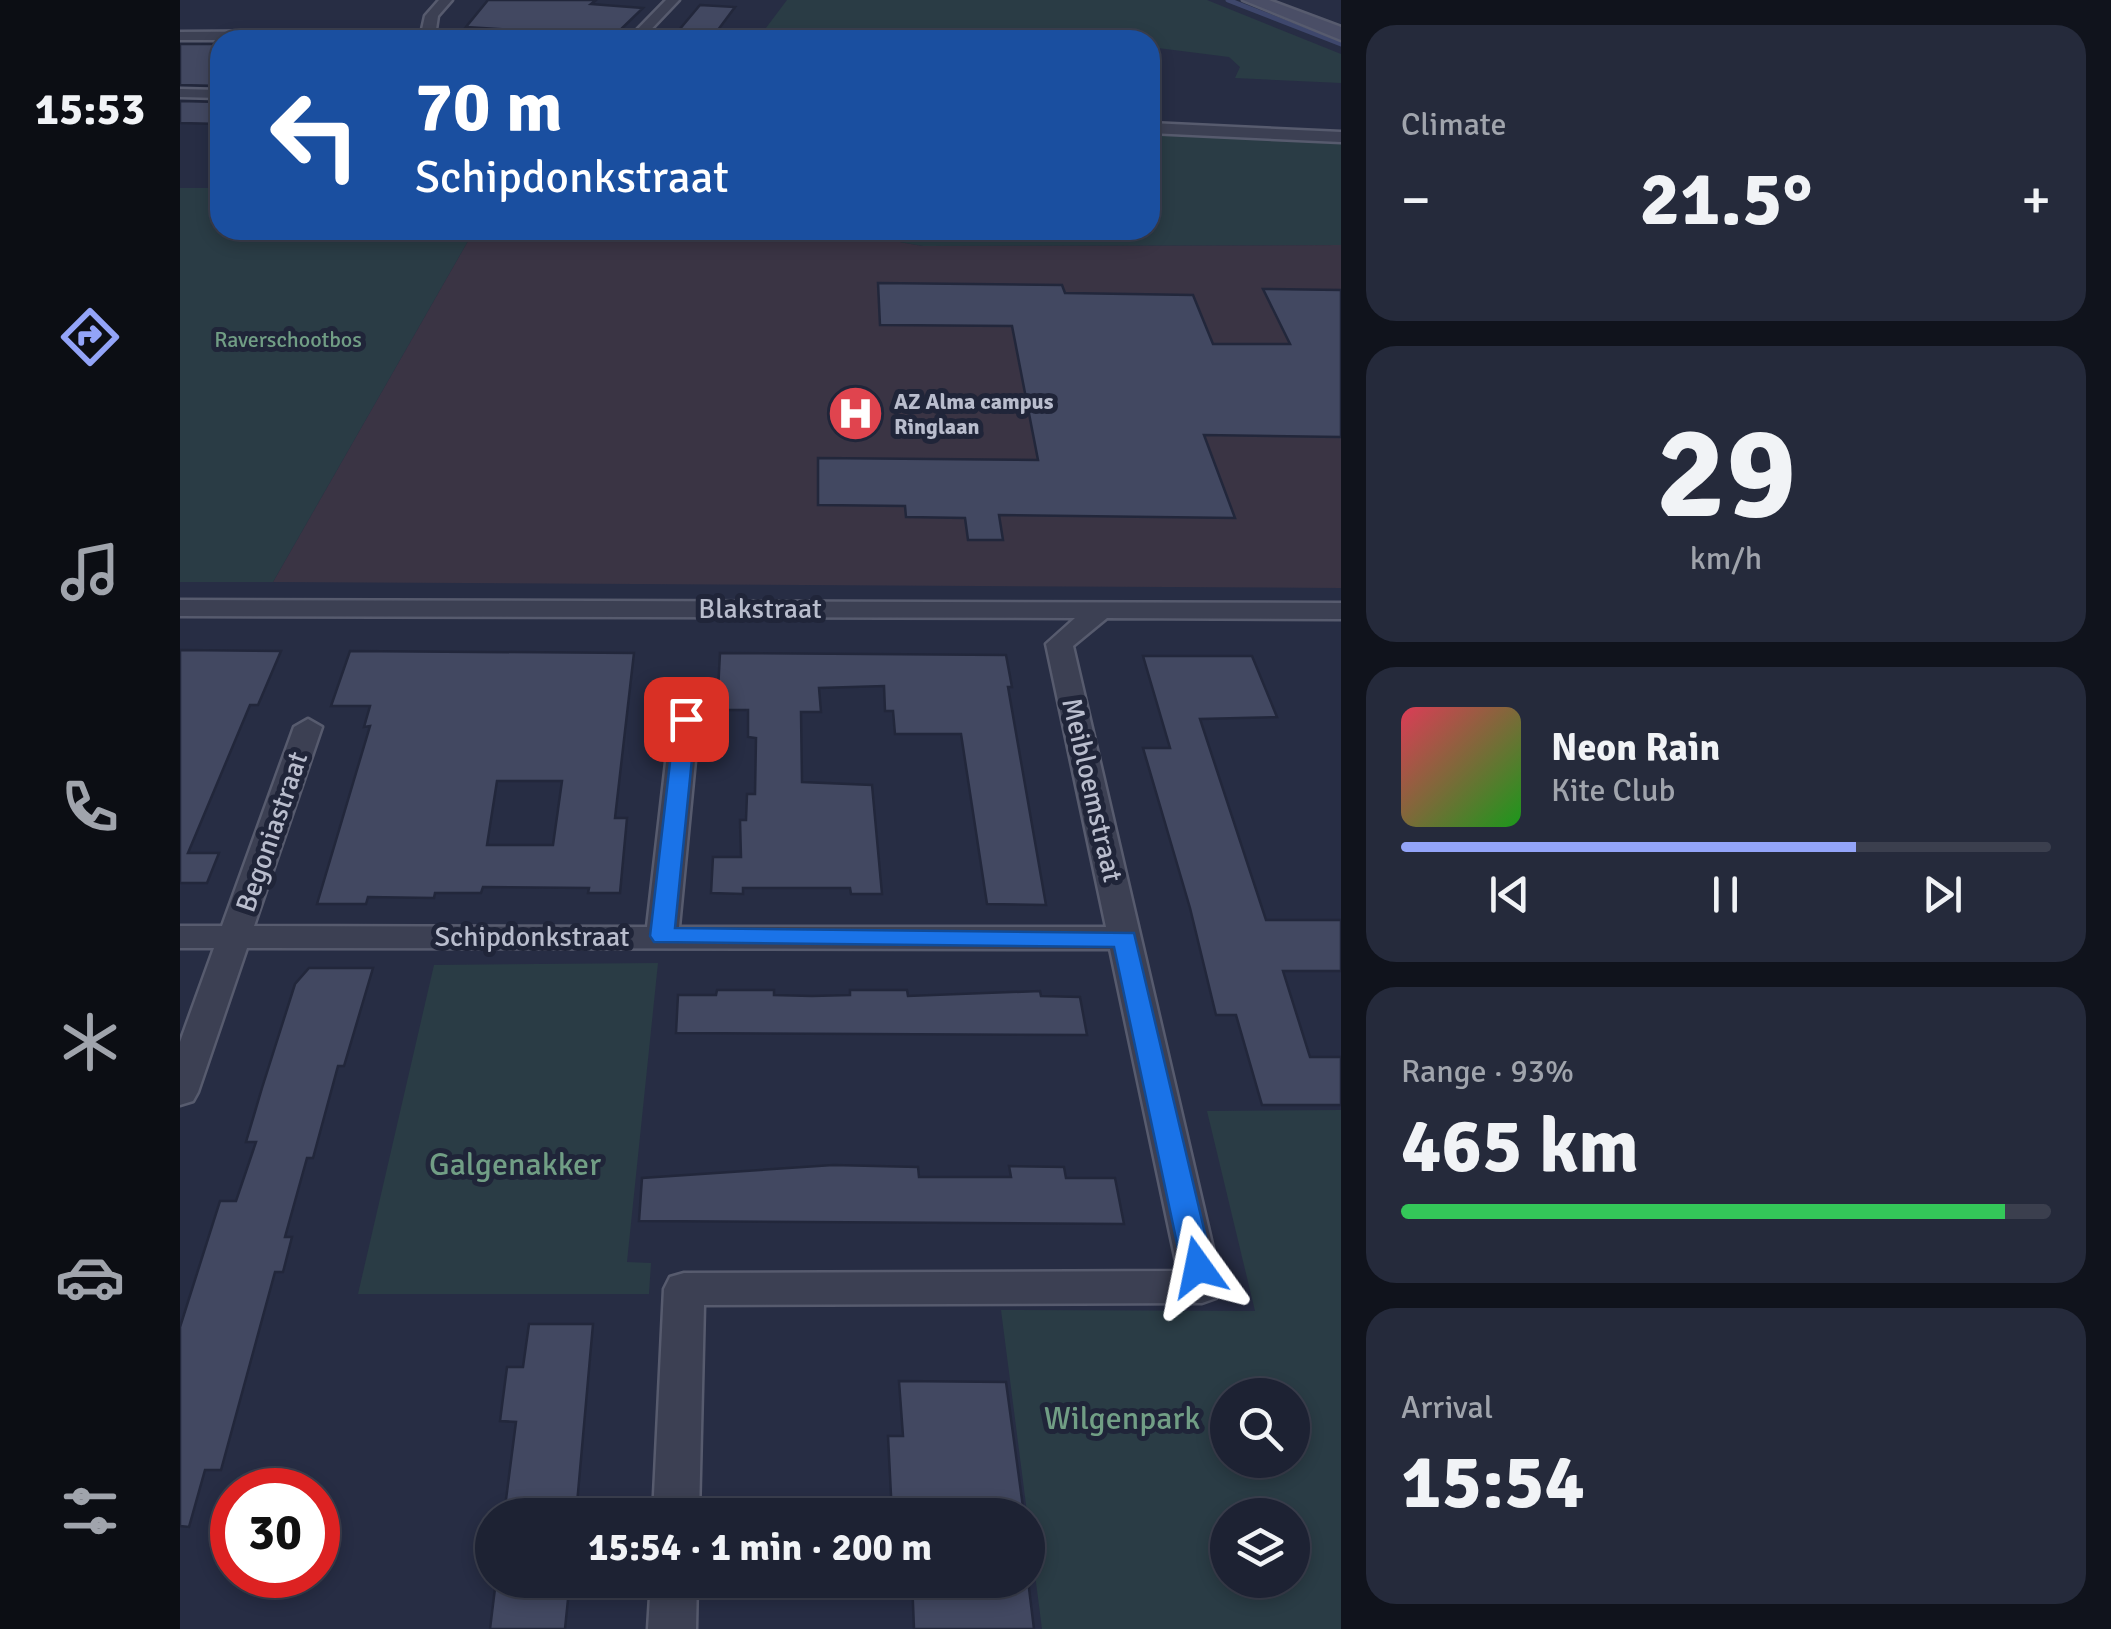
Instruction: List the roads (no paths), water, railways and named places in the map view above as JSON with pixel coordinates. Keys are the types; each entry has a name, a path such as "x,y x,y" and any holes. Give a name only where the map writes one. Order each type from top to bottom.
{"main road":[{"path":"1252,0 1341,34"}],"street":[{"path":"427,30 431,15 446,0"},
{"path":"644,30 673,0"},
{"path":"180,36 210,36"},
{"path":"180,93 210,94"},
{"path":"1160,128 1341,137"},
{"name":"Blakstraat","path":"180,608 1341,611"},
{"path":"1008,610 1059,644 1100,610"},
{"name":"Meibloemstraat","path":"677,1498 684,1289 1202,1287 1059,644"},
{"path":"662,936 686,719"},
{"name":"Begoniastraat","path":"180,1092 308,727"},
{"name":"Schipdonkstraat","path":"180,937 1125,938"},
{"path":"672,1629 673,1598"}],"waterway":[{"path":"1228,0 1341,44"}],"place":[{"name":"AZ Alma campus Ringlaan","path":"855,414"}],"park label":[{"name":"Raverschootbos","path":"288,339"},
{"name":"Galgenakker","path":"515,1164"},
{"name":"Wilgenpark","path":"1122,1418"}]}
